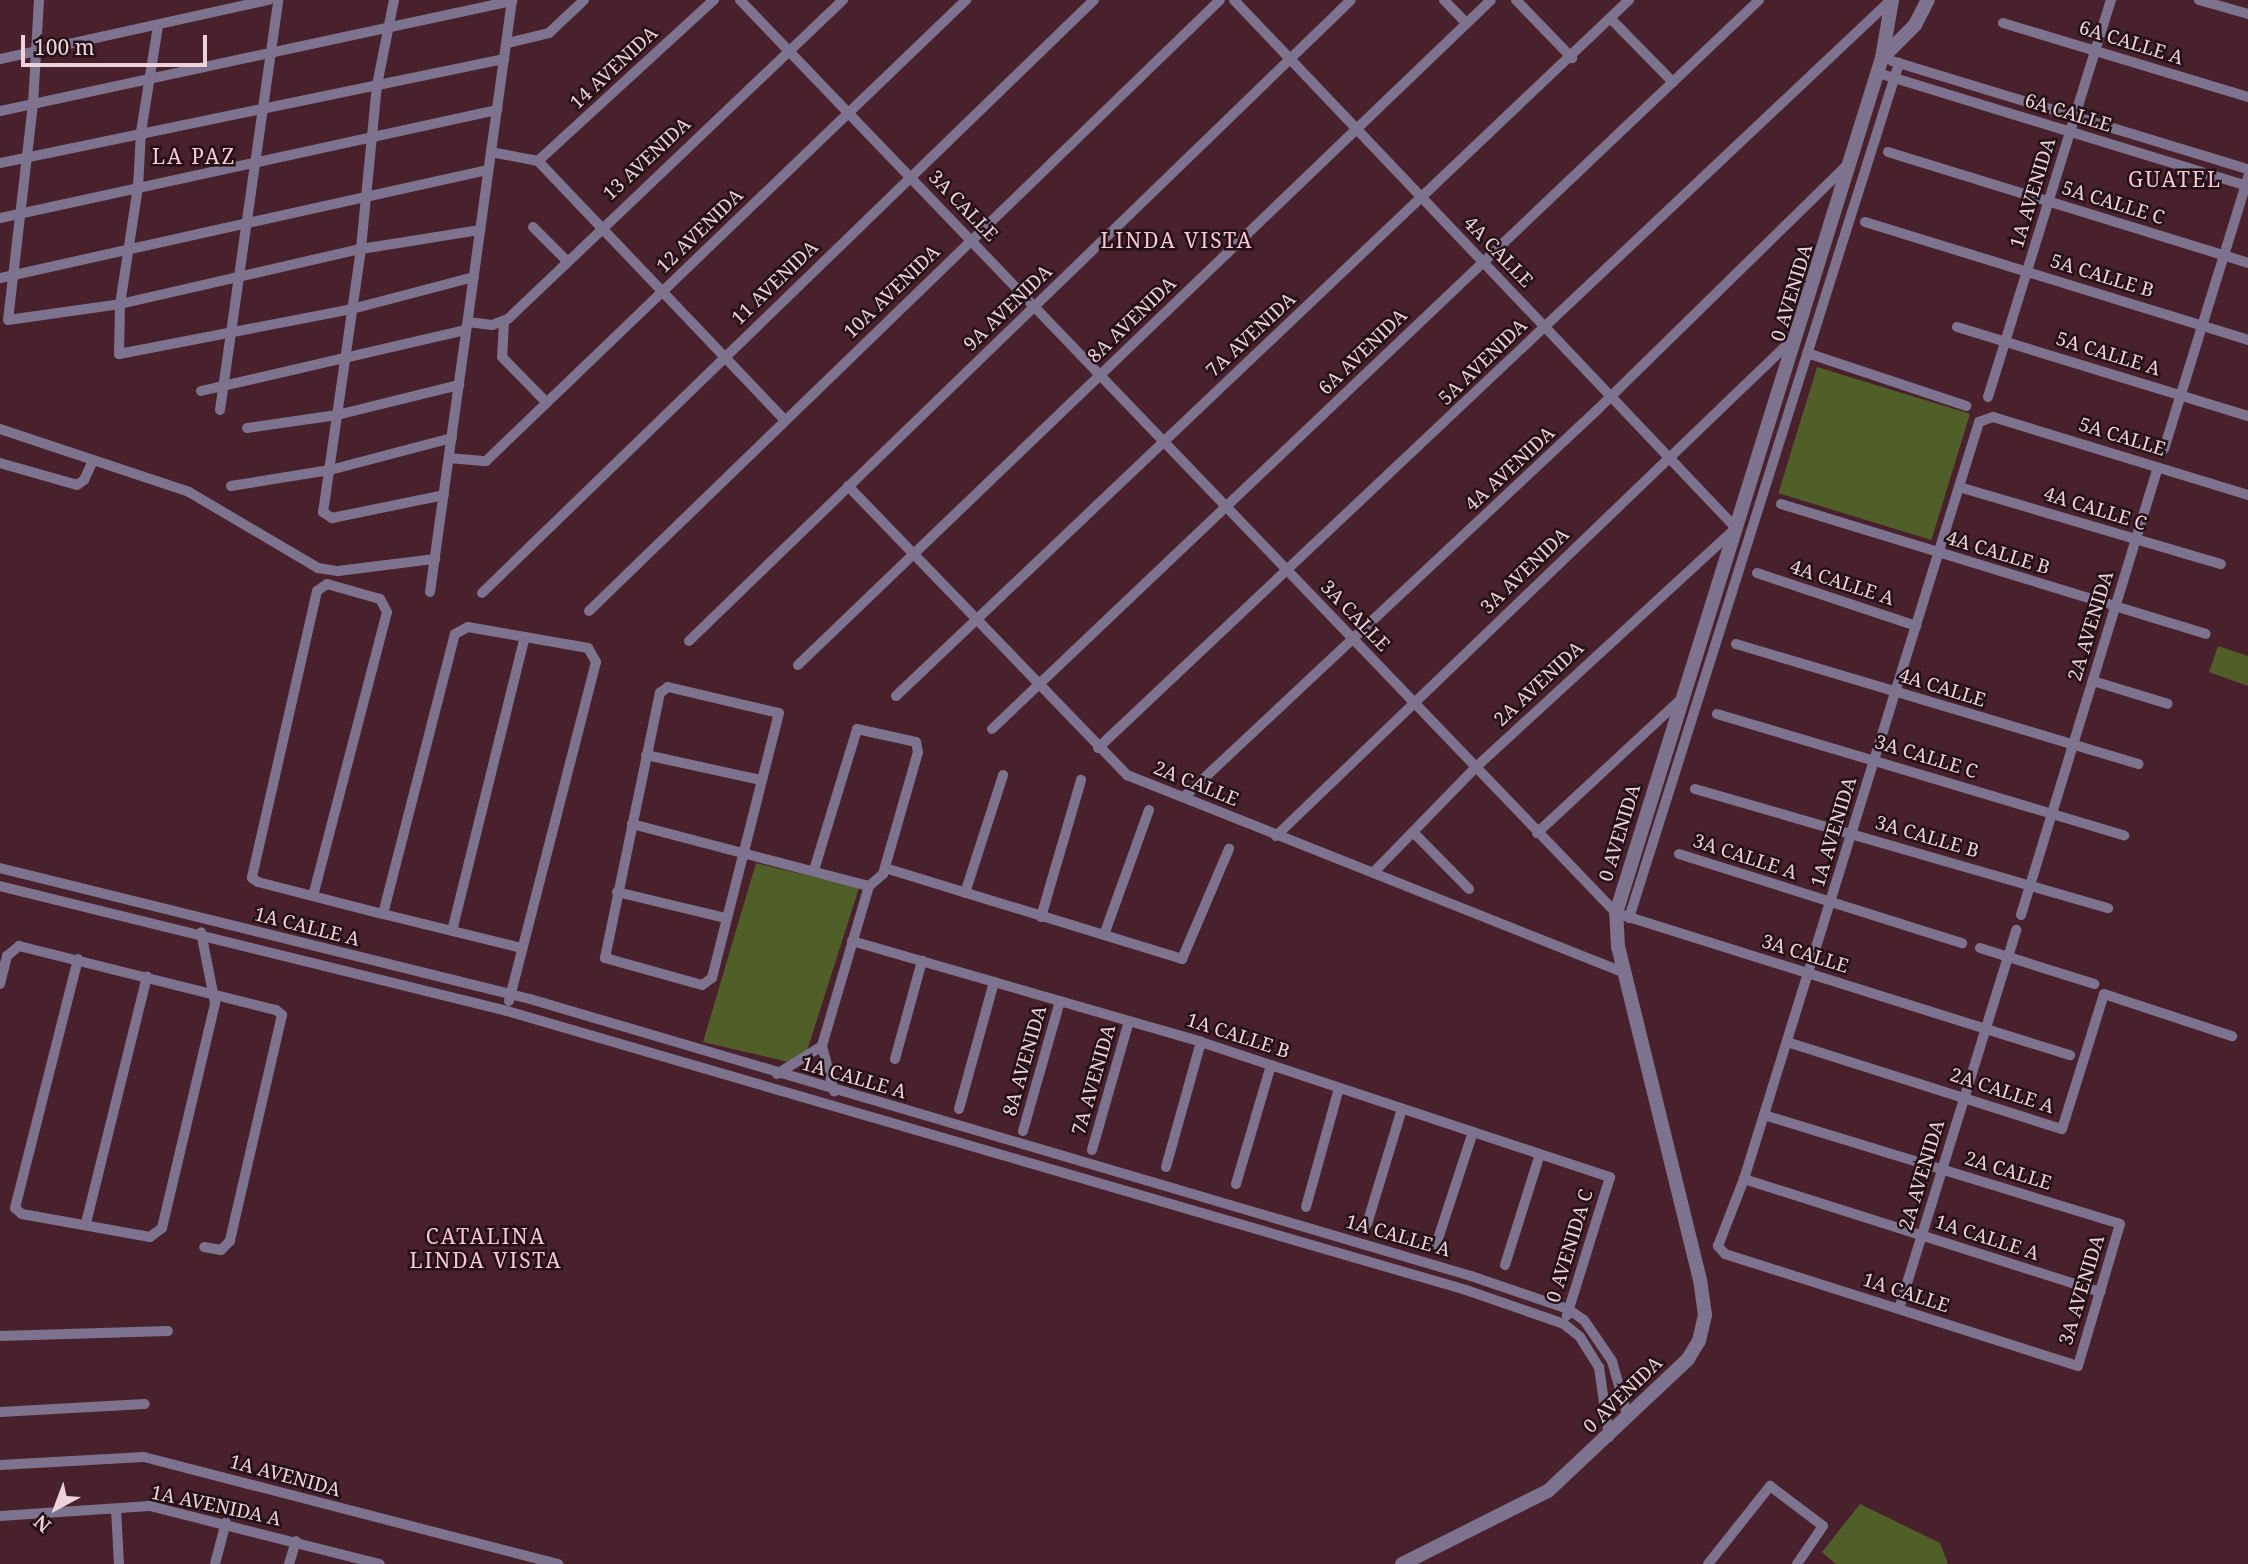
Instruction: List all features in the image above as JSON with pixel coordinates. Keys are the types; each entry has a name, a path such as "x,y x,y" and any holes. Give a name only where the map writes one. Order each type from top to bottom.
{"street":[{"path":"39,0 33,104 19,214 6,277 5,314 16,322 120,304 240,274 361,249 480,230"},
{"path":"0,59 269,0"},
{"path":"220,410 278,0"},
{"path":"394,0 377,85 361,249 323,512 332,518 444,495"},
{"path":"508,43 549,33 584,0"},
{"name":"14 AVENIDA","path":"538,161 714,0"},
{"name":"3A CALLE","path":"740,0 1537,833 1623,916 2070,1055"},
{"name":"13 AVENIDA","path":"504,322 843,0"},
{"name":"12 AVENIDA","path":"449,458 486,461 966,0"},
{"name":"11 AVENIDA","path":"482,593 1094,0"},
{"name":"10A AVENIDA","path":"589,611 1220,0"},
{"name":"4A CALLE","path":"1234,0 1736,528"},
{"path":"1444,0 1466,23"},
{"name":"8A AVENIDA","path":"798,665 1491,0"},
{"path":"1516,0 1572,58"},
{"name":"7A AVENIDA","path":"896,696 1163,441 1572,58 1629,0"},
{"name":"6A AVENIDA","path":"992,729 1759,0"},
{"path":"1882,58 1892,0"},
{"name":"5A AVENIDA","path":"1098,748 1892,0"},
{"path":"1882,58 1916,25 1928,0"},
{"name":"1A AVENIDA","path":"1988,397 2111,0"},
{"path":"2199,0 2248,14"},
{"path":"0,111 270,56 389,26 512,1 430,592"},
{"name":"9A AVENIDA","path":"689,641 1346,2"},
{"path":"1610,18 1673,82"},
{"name":"6A CALLE A","path":"2003,23 2248,97"},
{"path":"158,26 141,132 130,251 120,304 119,354 352,309 474,277"},
{"name":"6A CALLE","path":"1882,58 2248,169"},
{"name":"0 AVENIDA","path":"1402,1564 1524,1507 1609,1437 1688,1359 1699,1341 1705,1315 1700,1280 1625,973 1623,916 1681,699 1800,332 1882,58"},
{"path":"0,163 504,59"},
{"name":"0 AVENIDA","path":"1623,916 1899,63"},
{"name":"6A CALLE","path":"1878,73 2247,183"},
{"path":"0,218 497,110"},
{"path":"491,152 538,161 785,420"},
{"name":"5A CALLE C","path":"1888,152 2248,262"},
{"name":"4A AVENIDA","path":"1185,796 1611,395 1852,160"},
{"path":"6,277 488,170"},
{"path":"2164,449 2247,183"},
{"name":"5A CALLE B","path":"1865,222 2248,340"},
{"path":"533,227 567,261"},
{"path":"201,391 344,361 467,326 492,326 504,322 502,357 546,402"},
{"name":"5A CALLE A","path":"1957,327 2248,416"},
{"name":"3A AVENIDA","path":"1276,836 1668,456 1800,332"},
{"path":"1807,353 1966,406"},
{"path":"247,428 337,415 459,385"},
{"name":"1A AVENIDA","path":"1725,1254 1718,1246 1765,1115 1959,487 1984,417"},
{"name":"5A CALLE","path":"1984,417 2248,495"},
{"path":"0,429 189,492 318,568 338,571 435,559"},
{"path":"231,486 330,470 452,438"},
{"path":"0,463 77,485 84,480 93,461"},
{"name":"2A AVENIDA","path":"2021,915 2158,468"},
{"name":"2A CALLE","path":"848,486 1098,748 1127,775 1625,973"},
{"name":"4A CALLE C","path":"1959,487 2221,564"},
{"name":"4A CALLE B","path":"1781,504 2206,634"},
{"name":"2A AVENIDA","path":"1373,873 1475,768 1736,528"},
{"name":"4A CALLE A","path":"1757,573 1916,625"},
{"path":"313,896 387,612 380,599 327,584 317,592 250,872 258,882 383,914 521,948"},
{"path":"383,914 452,638 468,628 588,648 596,662 506,1011"},
{"path":"452,931 525,637"},
{"name":"4A CALLE","path":"1736,644 2137,764"},
{"path":"2093,681 2168,704"},
{"path":"662,689 779,713 761,780 712,978 702,985 605,958 662,689"},
{"path":"1537,833 1681,699"},
{"name":"3A CALLE C","path":"1717,714 2124,835"},
{"path":"814,870 852,737 857,729 867,728 909,738 918,751 884,868 869,886 822,1046 834,1091"},
{"path":"646,755 761,780"},
{"path":"965,893 1003,775"},
{"path":"1041,917 1081,780"},
{"name":"3A CALLE B","path":"1695,789 2108,908"},
{"path":"1104,935 1149,810"},
{"path":"632,824 869,886"},
{"path":"1413,832 1469,890"},
{"path":"884,868 1182,959 1229,849"},
{"name":"3A CALLE A","path":"1679,854 1962,943"},
{"name":"1A CALLE A","path":"0,868 510,996 1471,1276 1568,1309 1605,1346 1628,1418"},
{"name":"1A CALLE A","path":"0,886 506,1011 1466,1290 1564,1324 1591,1351 1599,1367 1609,1437"},
{"path":"617,892 725,918"},
{"path":"174,929 178,912"},
{"path":"78,959 14,1204 22,1214 86,1223 150,1237 162,1228 215,1003 198,935 202,919"},
{"name":"2A AVENIDA","path":"1899,1310 2016,930"},
{"name":"1A CALLE B","path":"852,941 1200,1042 1610,1178"},
{"path":"0,984 7,956 19,946 276,1010 284,1020 230,1241 221,1250 204,1247"},
{"path":"1980,948 2094,984"},
{"path":"895,1059 922,961"},
{"path":"86,1223 147,976"},
{"path":"959,1109 994,982"},
{"name":"2A CALLE A","path":"1787,1042 2062,1129 2104,994 2232,1036"},
{"name":"8A AVENIDA","path":"1023,1130 1060,1001"},
{"name":"7A AVENIDA","path":"1092,1150 1129,1021"},
{"path":"612,1042 617,1028"},
{"path":"1166,1167 1200,1042"},
{"path":"777,1074 822,1046"},
{"path":"1236,1184 1271,1065"},
{"path":"1307,1207 1339,1087"},
{"path":"1367,1224 1402,1109"},
{"name":"2A CALLE","path":"1765,1115 2120,1224"},
{"path":"1436,1245 1473,1132"},
{"path":"1505,1265 1540,1154"},
{"name":"0 AVENIDA C","path":"1564,1324 1610,1178"},
{"name":"1A CALLE A","path":"1744,1179 2100,1292"},
{"name":"3A AVENIDA","path":"2078,1366 2120,1224"},
{"name":"1A CALLE","path":"1725,1254 2078,1366"},
{"path":"1466,1290 1471,1276"},
{"path":"0,1336 168,1331"},
{"path":"0,1412 145,1404"},
{"name":"1A AVENIDA","path":"0,1465 144,1457 558,1564"},
{"path":"1708,1564 1767,1486 1824,1528 1797,1564"},
{"name":"1A AVENIDA A","path":"0,1516 150,1507 226,1522 296,1541 349,1560 380,1563"},
{"path":"117,1509 119,1564"},
{"path":"215,1564 226,1522"},
{"path":"289,1564 296,1541"}],"green space":[{"path":"1817,367 1970,414 1931,540 1778,493"},
{"path":"2218,646 2248,656 2248,686 2209,672"},
{"path":"756,863 859,888 806,1054 789,1062 703,1042"},
{"path":"1860,1504 1940,1543 1948,1564 1836,1564 1822,1552"}],"district":[{"name":"LA PAZ","path":"194,156"},
{"name":"GUATEL","path":"2175,179"},
{"name":"LINDA VISTA","path":"1177,240"},
{"name":"CATALINA LINDA VISTA","path":"486,1248"}]}
